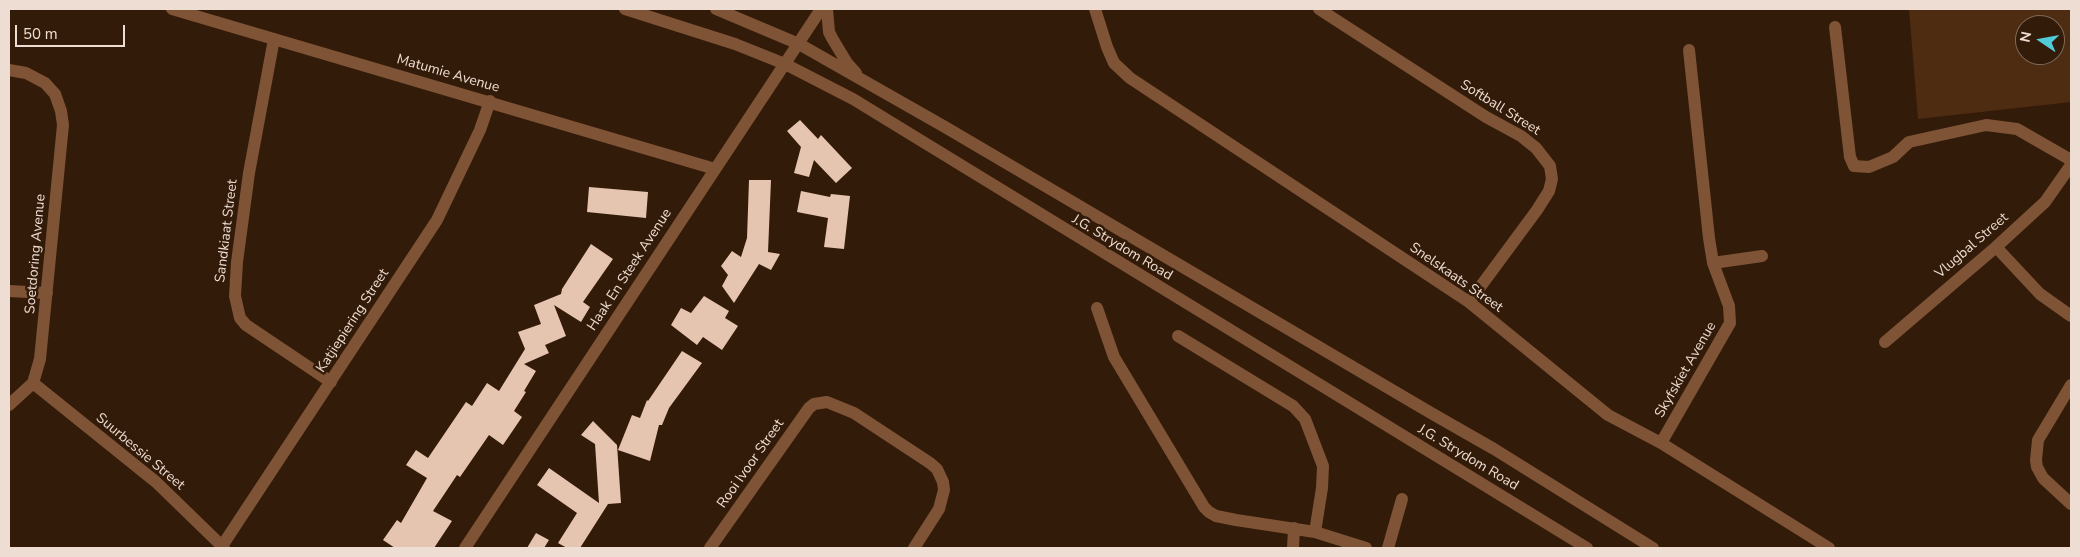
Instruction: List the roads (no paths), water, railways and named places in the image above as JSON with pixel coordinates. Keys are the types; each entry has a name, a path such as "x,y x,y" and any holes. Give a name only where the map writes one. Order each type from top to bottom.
{"street":[{"name":"Matumie Avenue","path":"172,9 715,168"},
{"name":"J.G. Strydom Road","path":"625,9 714,36 785,64 853,99 1587,548"},
{"name":"J.G. Strydom Road","path":"716,9 799,44 863,80 1494,449 1653,548"},
{"name":"Haak En Steek Avenue","path":"465,548 821,9"},
{"path":"827,9 829,32 832,38 847,63 863,80"},
{"name":"Snelskaats Street","path":"1095,9 1114,63 1130,78 1469,302 1608,415 1661,443 1829,548"},
{"name":"Softball Street","path":"1319,9 1486,117 1521,136 1543,155 1550,166 1552,179 1549,190 1538,210 1469,302"},
{"path":"1835,28 1850,157 1854,166 1869,167 1893,157 1909,142 1986,125 2017,129 2071,160"},
{"name":"Sandkiaat Street","path":"274,39 249,173 237,262 235,296 240,318 246,326 331,382"},
{"path":"1689,50 1713,263 1762,256"},
{"name":"Soetdoring Avenue","path":"9,70 35,77 45,83 55,94 61,111 63,125 43,342 38,370 33,383"},
{"name":"Katjiepiering Street","path":"223,547 445,207 480,130 490,102"},
{"name":"Vlugbal Street","path":"1884,342 1996,247 2045,202 2071,165"},
{"path":"1996,247 2040,294 2071,316"},
{"name":"Skyfskiet Avenue","path":"1661,443 1730,323 1730,311 1713,263"},
{"path":"9,290 47,293"},
{"path":"1097,308 1114,357 1204,507 1216,516 1223,518 1315,532 1360,548"},
{"path":"1178,336 1294,406 1304,419 1323,466 1322,488 1315,532"},
{"path":"9,405 33,383"},
{"name":"Suurbessie Street","path":"33,383 156,482 223,547"},
{"path":"2071,385 2038,440 2036,452 2037,467 2043,478 2071,504"},
{"name":"Rooi Ivoor Street","path":"710,548 809,408 821,403 834,404 854,413 930,463 937,470 943,482 944,490 939,509 914,548"},
{"path":"1388,548 1402,499"},
{"path":"1293,548 1294,528"}]}
